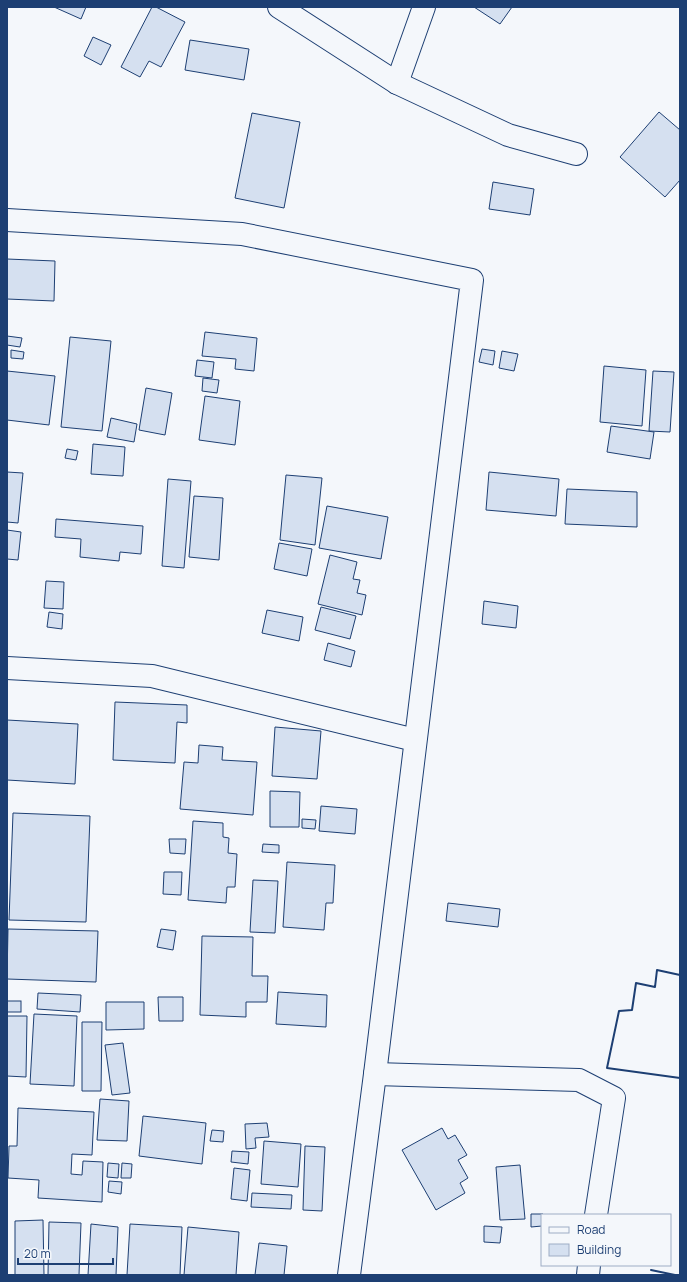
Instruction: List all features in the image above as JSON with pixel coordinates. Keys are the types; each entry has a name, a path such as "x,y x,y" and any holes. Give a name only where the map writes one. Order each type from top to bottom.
{"street":[{"path":"279,7 397,83 508,135 576,154"},
{"path":"397,83 424,7"},
{"path":"7,220 242,234 472,280 349,1275"},
{"path":"7,668 152,676 415,740"},
{"path":"375,1074 579,1080 614,1098 596,1214"}],"building":[{"path":"54,7 86,7 81,19"},
{"path":"152,7 156,7 185,22 161,67 149,61 140,77 121,67"},
{"path":"474,7 512,7 500,24"},
{"path":"93,37 111,45 101,65 84,56"},
{"path":"190,40 249,49 244,80 185,70"},
{"path":"659,112 680,130 680,180 665,197 620,157"},
{"path":"252,113 300,122 284,208 235,198"},
{"path":"493,182 534,189 530,215 489,209"},
{"path":"7,259 55,261 54,301 7,299"},
{"path":"205,332 257,338 254,371 235,369 236,359 202,356"},
{"path":"7,336 22,338 20,347 7,345"},
{"path":"70,337 111,341 102,431 61,427"},
{"path":"482,349 495,351 493,365 479,362"},
{"path":"11,350 24,352 23,359 11,358"},
{"path":"502,351 518,354 514,371 499,368"},
{"path":"197,360 214,362 212,378 195,376"},
{"path":"604,366 646,370 642,426 600,422"},
{"path":"7,371 55,376 49,425 7,420"},
{"path":"653,371 674,372 670,432 649,431"},
{"path":"203,378 219,380 217,393 202,391"},
{"path":"146,388 172,393 165,435 139,430"},
{"path":"205,396 240,401 235,445 199,440"},
{"path":"111,418 137,424 134,442 107,437"},
{"path":"611,426 654,432 650,459 607,452"},
{"path":"93,444 125,447 123,476 91,474"},
{"path":"67,449 78,451 76,460 65,458"},
{"path":"7,472 23,473 18,523 7,522"},
{"path":"489,472 559,479 556,516 486,510"},
{"path":"286,475 322,478 315,545 280,540"},
{"path":"168,479 191,481 184,568 162,566"},
{"path":"567,489 637,492 637,527 565,524"},
{"path":"194,496 223,498 219,560 189,557"},
{"path":"327,506 388,517 381,559 319,548"},
{"path":"56,519 143,526 141,554 120,552 119,561 80,557 81,539 55,537"},
{"path":"7,530 21,532 18,560 7,559"},
{"path":"279,543 312,549 307,576 274,569"},
{"path":"330,555 357,562 353,579 360,580 357,593 366,595 362,615 318,604"},
{"path":"46,581 64,582 63,609 44,608"},
{"path":"484,601 518,606 516,628 482,624"},
{"path":"321,607 356,616 350,639 315,630"},
{"path":"267,610 303,617 299,641 262,633"},
{"path":"49,612 63,614 62,629 47,627"},
{"path":"328,643 355,651 351,667 324,660"},
{"path":"115,702 187,705 187,723 177,722 175,763 113,760"},
{"path":"7,720 78,724 75,784 7,780"},
{"path":"275,727 321,731 317,779 272,776"},
{"path":"199,745 223,747 222,760 257,762 253,815 180,809 184,762 198,763"},
{"path":"270,791 300,792 299,827 270,827"},
{"path":"321,806 357,809 355,834 319,831"},
{"path":"13,813 90,816 86,922 9,920"},
{"path":"302,819 316,820 315,829 302,828"},
{"path":"193,821 223,823 223,837 229,838 228,853 237,854 235,887 227,887 226,903 188,900"},
{"path":"169,839 186,839 185,854 170,853"},
{"path":"263,844 279,845 279,853 262,852"},
{"path":"287,862 335,865 333,903 326,903 324,930 283,927"},
{"path":"164,872 182,872 181,895 163,894"},
{"path":"253,880 278,881 275,933 250,932"},
{"path":"448,903 500,909 498,927 446,921"},
{"path":"8,929 98,931 96,982 7,979"},
{"path":"161,929 176,931 173,950 157,947"},
{"path":"202,936 253,937 252,976 268,976 267,1002 246,1002 246,1017 200,1015"},
{"path":"278,992 327,995 326,1027 276,1024"},
{"path":"38,993 81,995 80,1012 37,1009"},
{"path":"158,997 183,997 183,1021 159,1021"},
{"path":"7,1001 21,1001 21,1012 7,1012"},
{"path":"106,1002 144,1002 144,1029 106,1030"},
{"path":"34,1014 77,1016 74,1086 30,1084"},
{"path":"7,1016 27,1016 26,1077 7,1076"},
{"path":"82,1022 102,1022 101,1091 82,1091"},
{"path":"123,1043 130,1093 112,1095 105,1045"},
{"path":"100,1099 129,1101 127,1141 97,1140"},
{"path":"18,1108 94,1112 92,1155 72,1154 71,1174 82,1175 83,1161 103,1162 102,1202 38,1198 39,1180 8,1178 9,1146 17,1146"},
{"path":"143,1116 206,1123 202,1164 139,1156"},
{"path":"267,1123 269,1137 255,1138 256,1148 246,1149 245,1124"},
{"path":"442,1128 448,1139 455,1135 467,1155 458,1160 468,1178 460,1183 465,1193 436,1210 402,1150"},
{"path":"212,1130 224,1131 223,1142 210,1141"},
{"path":"264,1141 301,1144 298,1187 261,1184"},
{"path":"305,1146 325,1147 322,1211 303,1210"},
{"path":"232,1151 249,1152 248,1164 231,1162"},
{"path":"108,1163 119,1164 118,1178 107,1177"},
{"path":"122,1163 132,1164 131,1178 121,1178"},
{"path":"520,1165 525,1219 500,1220 496,1167"},
{"path":"234,1168 250,1170 247,1201 231,1199"},
{"path":"109,1181 122,1182 121,1194 108,1192"},
{"path":"252,1193 292,1195 291,1209 251,1207"},
{"path":"531,1214 541,1214 541,1226 531,1227"},
{"path":"43,1220 44,1275 15,1275 15,1221"},
{"path":"49,1222 81,1223 79,1275 48,1275"},
{"path":"91,1224 118,1227 116,1275 88,1275"},
{"path":"130,1224 182,1227 180,1275 127,1275"},
{"path":"484,1226 502,1227 500,1243 484,1242"},
{"path":"188,1227 239,1232 236,1275 184,1275"},
{"path":"259,1243 287,1246 284,1275 255,1275"}],"wall":[{"path":"680,975 657,970 655,987 636,983 632,1010 619,1011 607,1068 680,1078"},
{"path":"651,1270 675,1275"}]}
